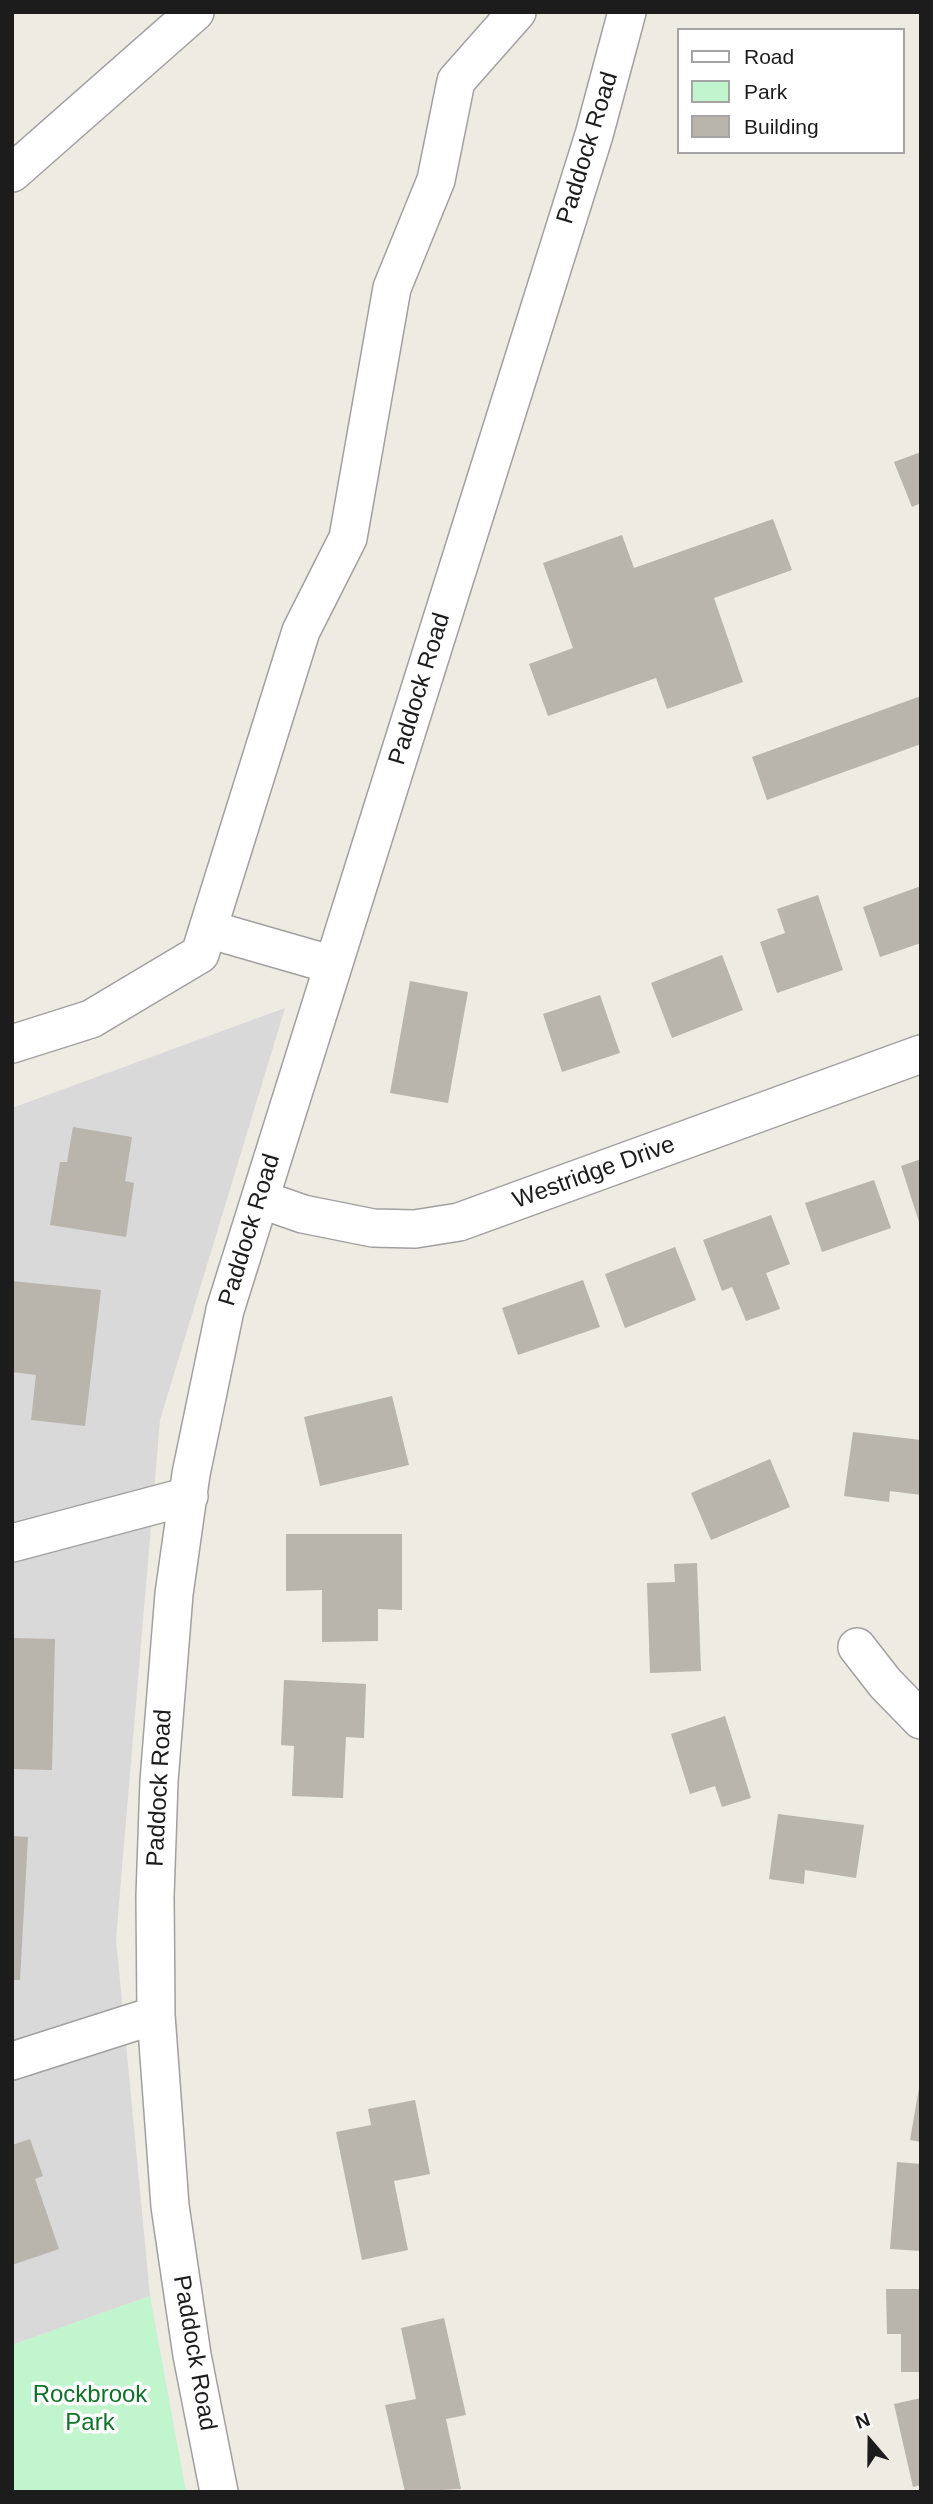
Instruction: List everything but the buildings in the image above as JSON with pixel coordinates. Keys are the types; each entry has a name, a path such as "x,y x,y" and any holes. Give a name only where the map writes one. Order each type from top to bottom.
{"street":[{"path":"12,173 195,12"},
{"path":"12,1044 91,1019 200,954 301,631 348,538 392,288 436,180 456,81 517,12"},
{"name":"Paddock Road","path":"219,2492 192,2355 170,2206 156,2015 155,1896 159,1781 174,1594 191,1474 225,1310 594,135 627,12"},
{"path":"208,929 333,965"},
{"name":"Westridge Drive","path":"260,1199 303,1214 373,1228 415,1229 459,1222 921,1054"},
{"path":"12,1543 189,1496"},
{"path":"857,1647 885,1683 921,1720"},
{"path":"12,2061 156,2015"}],"shaded area":[{"path":"285,1008 160,1420 116,1939 150,2296 12,2345 12,1108"}],"green space":[{"name":"Rockbrook Park","path":"150,2296 186,2492 12,2492 12,2345"}]}
